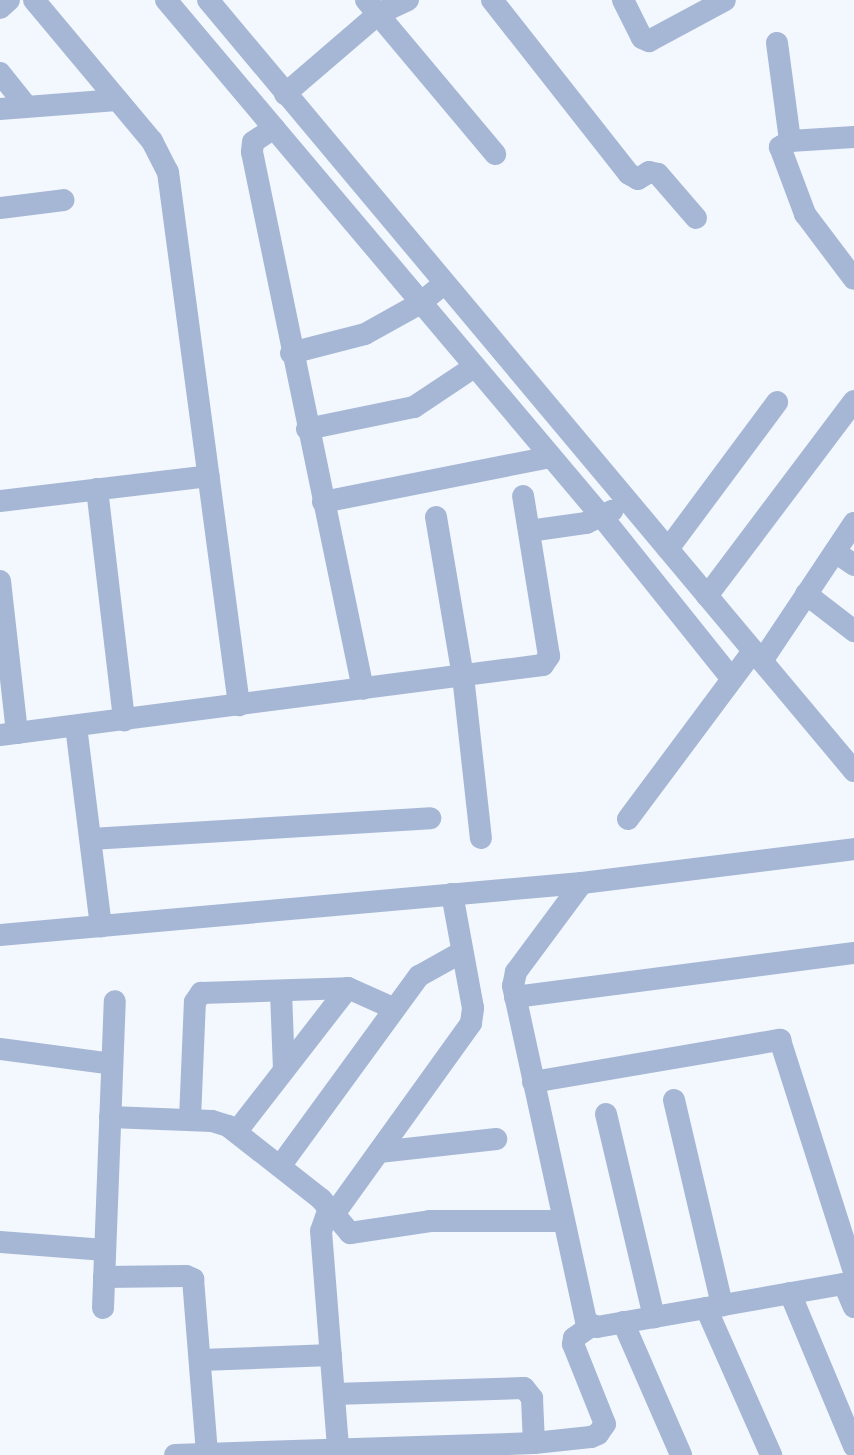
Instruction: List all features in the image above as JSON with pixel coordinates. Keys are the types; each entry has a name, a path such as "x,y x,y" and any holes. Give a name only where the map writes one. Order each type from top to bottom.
{"street":[{"path":"0,8 9,0"},
{"path":"34,0 152,141 168,172 239,705"},
{"path":"166,0 274,128 432,294 747,663 854,771"},
{"path":"208,0 285,94 432,294 474,367 551,457 668,549 707,596 747,663"},
{"path":"285,94 372,7 408,0"},
{"path":"492,0 629,174 638,179 649,172 658,174 696,218"},
{"path":"623,0 642,38 649,41 725,0"},
{"path":"372,7 495,154"},
{"path":"777,43 790,141"},
{"path":"0,73 27,107"},
{"path":"0,109 117,100"},
{"path":"274,128 251,146 291,353 363,689"},
{"path":"854,137 790,141 780,147 805,214 854,279"},
{"path":"0,208 64,200"},
{"path":"291,353 365,334 432,294"},
{"path":"307,429 414,407 474,367"},
{"path":"707,596 854,401"},
{"path":"668,549 777,402"},
{"path":"323,502 551,457"},
{"path":"0,501 209,476"},
{"path":"97,489 124,720"},
{"path":"0,581 9,734 463,676 547,662 523,496"},
{"path":"529,531 614,508"},
{"path":"436,517 463,676 481,838"},
{"path":"628,819 747,663 806,594 854,523"},
{"path":"835,552 854,565"},
{"path":"806,594 854,631"},
{"path":"76,726 101,926"},
{"path":"91,839 430,818"},
{"path":"0,935 582,883 854,849"},
{"path":"582,883 516,972 515,997 583,1315 591,1326"},
{"path":"338,1448 321,1231 332,1211 379,1152 471,1023 473,1008 452,894"},
{"path":"281,1165 425,970 462,952"},
{"path":"515,997 854,953"},
{"path":"190,1119 196,996 209,991 281,992 348,988 395,1009"},
{"path":"237,1131 348,988"},
{"path":"281,992 284,1070"},
{"path":"103,1308 115,1001"},
{"path":"533,1082 780,1040 851,1279 854,1307"},
{"path":"0,1049 112,1064"},
{"path":"674,1100 714,1306 771,1455"},
{"path":"606,1114 654,1317"},
{"path":"110,1117 212,1121 237,1131 332,1211 345,1229 356,1234 430,1221 563,1221"},
{"path":"379,1152 496,1139"},
{"path":"0,1242 105,1250"},
{"path":"104,1277 190,1276 196,1284 207,1454"},
{"path":"175,1455 534,1443 591,1437 603,1430 603,1418 573,1344 574,1338 591,1326 790,1293 851,1279"},
{"path":"790,1293 854,1446"},
{"path":"623,1322 681,1455"},
{"path":"201,1360 331,1355"},
{"path":"334,1394 524,1388 532,1398 534,1443"}]}
